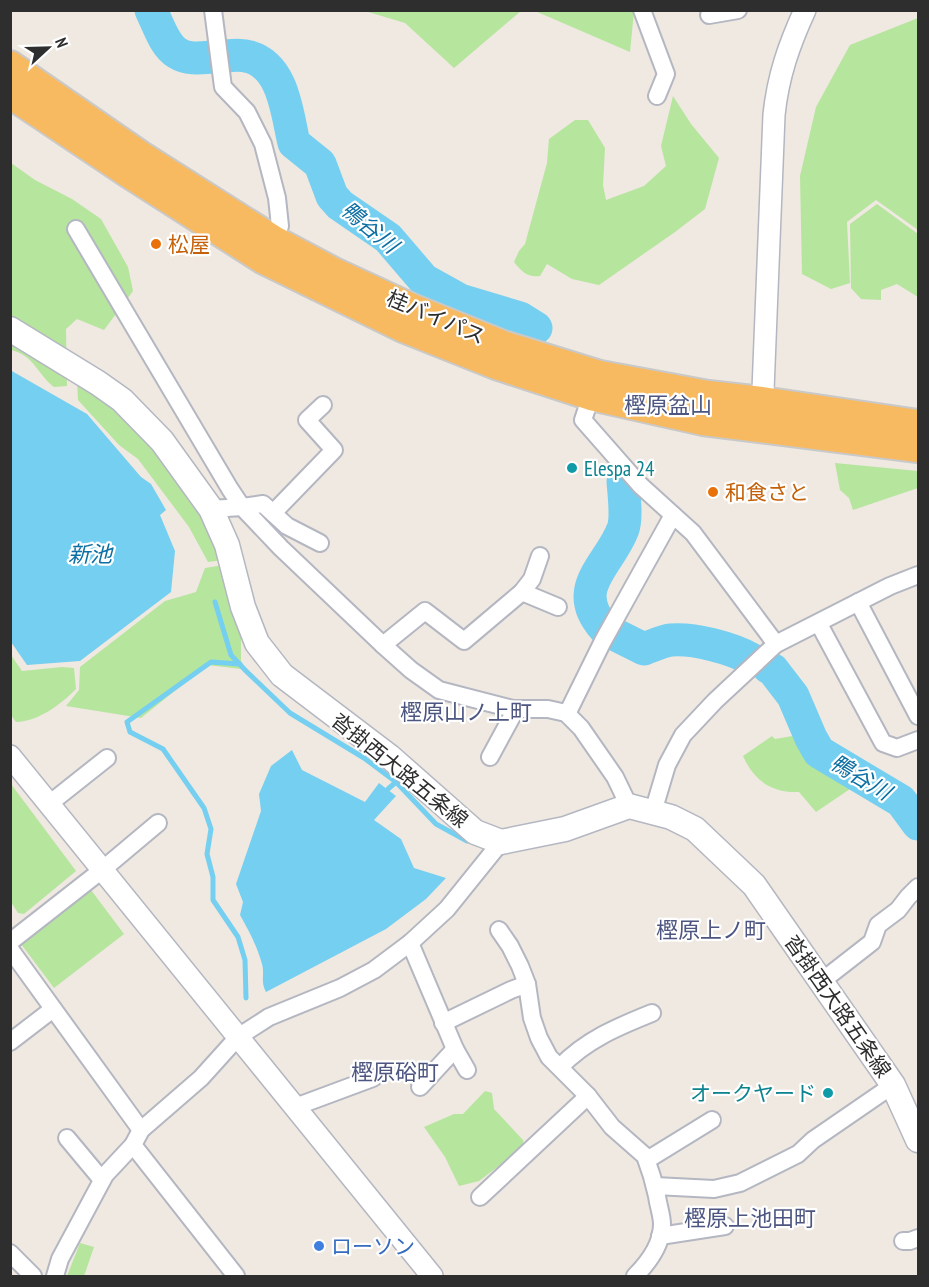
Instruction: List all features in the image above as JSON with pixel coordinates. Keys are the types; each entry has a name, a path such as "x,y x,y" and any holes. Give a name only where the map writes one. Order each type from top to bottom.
{"highway":[{"name":"桂バイパス","path":"10,65 140,155 269,250 334,272 414,309 503,345 600,375 708,395 918,424"},
{"name":"桂バイパス","path":"10,94 128,173 269,250 403,328 496,365 591,396 703,422 918,448"}],"main road":[{"name":"沓掛西大路五条線","path":"10,329 122,400 162,441 211,509 227,545 243,607 257,643 282,675 390,757 475,832 501,842"},
{"name":"沓掛西大路五条線","path":"629,806 671,817 695,829 754,885 893,1085 918,1140"},
{"path":"501,842 565,829 629,806"}],"street":[{"path":"213,10 223,87 247,112 263,144 277,198 280,226 269,250"},
{"path":"642,10 666,74 657,96"},
{"path":"709,15 738,10"},
{"path":"762,429 774,115 777,86 790,44 805,10"},
{"path":"76,229 243,507 281,548 382,645 439,690 493,705 516,709 548,709 567,714 581,728 608,768 629,806"},
{"path":"591,396 583,420 640,485 693,533 776,644"},
{"path":"273,513 334,450 307,420 323,405"},
{"path":"211,509 263,504 287,526 320,543"},
{"path":"567,714 603,641 673,515"},
{"path":"382,645 425,611 464,641 522,592 532,579 540,556"},
{"path":"653,812 667,765 683,735 715,701 776,644 890,586 918,575"},
{"path":"522,592 558,607"},
{"path":"858,602 918,716"},
{"path":"819,624 883,743 897,748 918,740"},
{"path":"489,758 516,709"},
{"path":"10,756 432,1276"},
{"path":"49,804 107,758"},
{"path":"10,942 158,823"},
{"path":"55,1276 60,1259 102,1179 137,1137 201,1078 238,1037 269,1017 340,988 374,970 410,943 447,909 501,842"},
{"path":"822,981 872,942 878,925 898,910 918,887"},
{"path":"499,930 510,946 526,984 532,1017 549,1057 588,1096 612,1127 647,1160 655,1185 662,1224 658,1246 636,1276"},
{"path":"410,943 443,1023 467,1070"},
{"path":"10,949 53,1009 137,1137 236,1276"},
{"path":"443,1023 526,984"},
{"path":"10,1042 53,1009"},
{"path":"560,1067 574,1053 608,1031 652,1013"},
{"path":"420,1087 455,1049"},
{"path":"295,1107 373,1078"},
{"path":"655,1185 714,1189 740,1183 798,1154 813,1140 893,1085"},
{"path":"480,1197 588,1096"},
{"path":"647,1160 712,1120"},
{"path":"67,1138 102,1179"},
{"path":"660,1236 725,1226"},
{"path":"10,1253 33,1276"}],"green space":[{"path":"365,11 521,11 454,68 405,23"},
{"path":"535,11 634,11 630,52"},
{"path":"918,18 918,230 876,200 847,222 850,283 831,289 802,274 800,176 816,107 850,45"},
{"path":"673,96 691,124 719,158 705,209 599,285 572,279 547,264 540,276 528,275 522,271 514,262 525,244 547,163 549,139 575,120 588,120 605,148 603,185 606,200 644,186 666,166 661,146"},
{"path":"11,163 101,219 128,267 133,291 104,330 77,319 66,329 67,386 54,387 31,361 11,350"},
{"path":"877,204 918,234 918,297 897,284 881,290 881,300 861,299 851,288 850,224"},
{"path":"77,381 88,384 162,452 210,522 223,560 208,562 189,527 138,459 119,445 78,400"},
{"path":"835,463 918,471 918,488 853,510 849,498 840,490"},
{"path":"223,565 241,632 241,669 207,665 141,718 66,706 79,690 80,667 165,601 196,592 205,568"},
{"path":"11,655 22,671 74,668 76,689 49,711 33,719 16,722 11,715"},
{"path":"804,734 817,756 851,776 850,789 816,812 799,792 772,788 758,779 743,756 772,736 775,739"},
{"path":"11,784 76,871 24,914 18,913 11,902"},
{"path":"91,890 124,934 54,988 21,944"},
{"path":"485,1091 492,1093 494,1109 523,1140 524,1147 479,1181 459,1186 445,1157 424,1127 454,1114 463,1114"},
{"path":"80,1243 94,1247 84,1276 67,1276"}],"water":[{"name":"新池","path":"10,370 87,414 141,477 151,484 166,510 160,515 175,551 171,592 80,661 27,665 11,642"},
{"path":"292,750 302,770 365,802 379,783 396,796 374,820 401,839 414,868 446,878 426,899 386,929 266,992 260,957 240,915 243,902 236,884 261,811 259,794 271,766"}],"waterway":[{"name":"鴨谷川","path":"151,10 168,45 181,55 195,58 236,55 250,57 261,62 277,81 282,93 294,143 320,164 332,196 340,205 388,238 424,280 460,300 520,318 536,328"},
{"name":"鴨谷川","path":"604,628 594,614 590,601 591,589 595,577 623,529 625,512 623,482"},
{"path":"215,602 231,655 290,713 364,758 396,782 388,789"},
{"name":"鴨谷川","path":"614,634 644,649 661,642 680,640 701,642 751,659"},
{"path":"240,664 211,662 127,722 130,732 163,749 204,808 211,829 207,854 213,877 213,900 238,937 245,960 246,998"},
{"name":"鴨谷川","path":"768,667 773,670 793,696 819,752 901,801 918,824"},
{"path":"396,782 436,824 467,841"}],"place":[{"name":"松屋","path":"156,244"},
{"name":"Elespa 24","path":"572,468"},
{"name":"和食さと","path":"713,492"},
{"name":"オークヤード","path":"828,1093"},
{"name":"ローソン","path":"319,1246"}],"district":[{"name":"樫原盆山","path":"668,405"},
{"name":"樫原山ノ上町","path":"466,712"},
{"name":"樫原上ノ町","path":"711,930"},
{"name":"樫原硲町","path":"395,1072"},
{"name":"樫原上池田町","path":"750,1218"}]}
